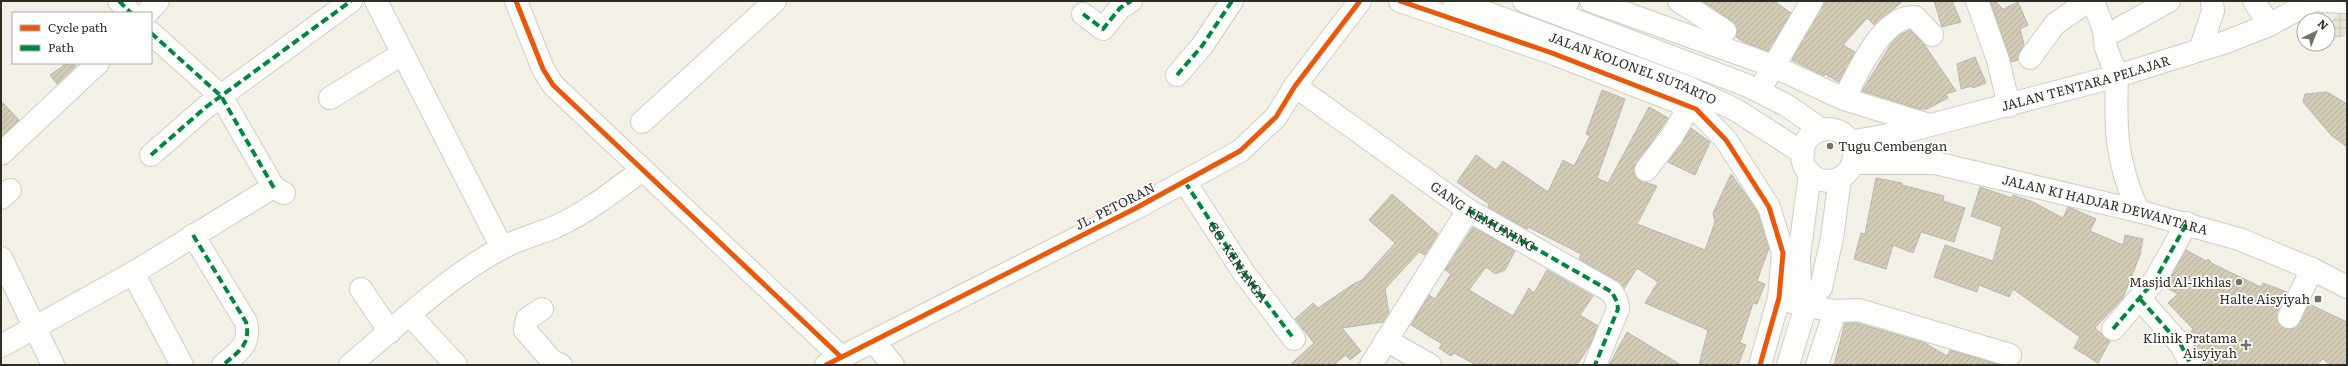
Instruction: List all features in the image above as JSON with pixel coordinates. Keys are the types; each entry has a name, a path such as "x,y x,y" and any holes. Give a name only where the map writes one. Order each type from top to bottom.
{"main road":[{"path":"120,1 130,12"},
{"path":"149,12 158,1"},
{"path":"151,155 206,107 351,1"},
{"path":"376,1 502,248"},
{"path":"516,1 543,69 553,85 642,170 834,361"},
{"path":"642,122 775,1"},
{"path":"1083,14 1103,29 1120,8 1131,1"},
{"path":"1177,76 1202,46 1232,1"},
{"name":"JL. PETORAN","path":"834,361 1185,182 1240,151 1276,117 1296,86 1360,1"},
{"path":"1400,1 1555,46"},
{"name":"JALAN KOLONEL SUTARTO","path":"1455,1 1555,46 1619,70 1685,86 1736,110 1807,171"},
{"name":"JALAN KOLONEL SUTARTO","path":"1524,1 1564,8 1614,35 1759,91 1786,105 1822,130"},
{"path":"1590,1 1623,7 1656,25 1773,66 1844,99 1929,125"},
{"path":"1656,25 1672,1"},
{"path":"1679,1 1725,31"},
{"path":"1759,91 1812,1"},
{"path":"1977,1 1998,60 2009,106"},
{"path":"2030,58 2055,24 2088,1"},
{"path":"2093,1 2104,30 2106,48 2117,76 2115,130 2120,162 2138,210"},
{"path":"2115,31 2169,1"},
{"path":"2200,50 2213,11 2212,1"},
{"path":"2254,1 2269,25"},
{"name":"JALAN TENTARA PELAJAR","path":"1848,161 1889,135 1983,110 2009,106 2117,76 2200,50 2269,25 2313,1"},
{"path":"2323,1 2347,2"},
{"path":"1614,35 1623,7"},
{"path":"1844,99 1858,72 1882,33 1893,24 1907,18 1915,17 1932,35"},
{"path":"1,346 133,273 193,235 279,191 221,96 152,33"},
{"path":"330,98 402,54"},
{"path":"1,154 97,64"},
{"path":"1619,70 1696,109 1726,140 1769,206 1783,253 1779,298 1760,365"},
{"name":"GANG KEMUNING","path":"1296,86 1468,210 1612,292 1617,302 1618,309 1595,365"},
{"path":"1646,170 1672,136 1689,106"},
{"path":"1788,365 1807,301 1821,288 1832,238 1848,161 1838,131 1822,130 1813,134 1806,143 1807,171 1799,256 1800,284 1807,301"},
{"path":"1807,171 1819,179 1829,181 1848,161"},
{"name":"JALAN KI HADJAR DEWANTARA","path":"1848,161 1935,163 2138,210 2239,239 2312,269 2347,287"},
{"path":"350,365 438,292 502,248 556,226 590,209 642,170"},
{"name":"GG. KENANGA","path":"1185,182 1244,273 1294,339"},
{"path":"1371,365 1468,210"},
{"path":"2114,328 2140,299 2166,262 2187,224"},
{"path":"193,235 246,322 248,334 245,345 223,365"},
{"path":"1,258 53,365"},
{"path":"2289,317 2312,269"},
{"path":"133,273 182,365"},
{"path":"361,289 390,332"},
{"path":"1779,298 1807,301 1835,311 1860,310 2010,355"},
{"path":"2140,299 2181,345 2191,365"},
{"path":"542,309 527,319 525,330 553,364"},
{"path":"1817,365 1835,311"},
{"path":"410,315 456,365"},
{"path":"1386,340 1430,365"},
{"path":"873,341 893,365"}],"shaded area":[{"path":"2347,1 2347,35 2336,38 2336,15"}],"building":[{"path":"1702,1 1774,1 1791,13 1768,51 1744,42 1736,37 1736,26 1732,21"},
{"path":"1824,1 1903,1 1874,25 1867,18 1843,45 1855,52 1839,82 1825,74 1824,76 1792,60"},
{"path":"1934,1 1952,1 1961,22 1942,27"},
{"path":"1990,1 1995,1 2003,9 2018,2 2028,25 2020,29 2024,44 2020,51 2018,60 2011,62"},
{"path":"1910,30 1924,44 1956,91 1946,94 1948,98 1927,109 1919,109 1862,91 1891,44 1899,35"},
{"path":"1975,57 1986,83 1973,88 1972,86 1961,89 1957,64"},
{"path":"66,64 75,64 76,66 57,84 50,75"},
{"path":"1602,90 1625,99 1597,178 1608,183 1649,107 1668,118 1634,168 1634,174 1638,180 1657,186 1637,224 1705,250 1715,222 1713,213 1731,174 1758,212 1769,248 1757,281 1765,284 1757,304 1753,303 1740,343 1746,345 1738,365 1699,365 1708,330 1645,303 1658,282 1637,268 1624,289 1618,281 1579,259 1581,254 1528,227 1527,229 1488,207 1489,204 1457,182 1476,155 1496,170 1503,161 1548,192 1563,160 1574,166 1590,136 1586,134"},
{"path":"2327,92 2347,104 2347,147 2331,135 2303,102 2305,94"},
{"path":"1,101 19,120 1,137"},
{"path":"1691,128 1710,142 1695,175 1668,162"},
{"path":"1876,178 1902,183 1902,185 1944,196 1943,201 1965,208 1954,242 1921,232 1913,253 1893,245 1886,269 1854,259 1861,233 1865,234"},
{"path":"1980,187 2012,198 2013,195 2033,202 2063,218 2068,207 2071,208 2096,219 2090,231 2123,245 2125,235 2143,239 2140,255 2123,298 2095,328 2110,341 2098,363 2074,348 2080,337 2013,289 2009,297 1979,285 1977,292 1934,277 1945,245 1993,261 2002,227 1971,216"},
{"path":"1392,194 1438,234 1425,255 1419,252 1385,289 1389,313 1383,322 1342,328 1361,351 1350,360 1346,355 1333,365 1290,365 1314,343 1295,319 1313,303 1318,308 1355,283 1362,280 1395,243 1369,220"},
{"path":"1473,227 1515,251 1505,270 1495,274 1486,267 1469,290 1513,316 1529,288 1534,293 1547,270 1593,296 1580,315 1598,326 1590,345 1577,365 1476,365 1454,353 1451,356 1439,348 1442,344 1411,325 1429,295 1435,299 1451,274 1445,270"},
{"path":"2186,250 2206,261 2208,259 2213,264 2261,287 2263,283 2287,292 2277,318 2279,324 2284,328 2290,329 2296,327 2309,304 2347,322 2347,365 2330,365 2323,359 2316,365 2205,365 2205,359 2201,358 2189,335 2193,329 2168,303 2178,294 2165,287"},
{"path":"1845,323 1857,323 1925,343 1947,356 1950,350 2000,365 1834,365"},
{"path":"1627,332 1681,365 1609,365"}],"marked path":[{"path":"119,1 130,12"},
{"path":"151,155 206,107 351,1"},
{"path":"1083,14 1103,29 1120,8 1131,1"},
{"path":"1177,75 1202,46 1232,1"},
{"path":"152,34 221,96 274,188"},
{"path":"1185,182 1244,273 1294,339"},
{"path":"1468,210 1612,292 1617,302 1618,309 1595,365"},
{"path":"2113,329 2155,280 2187,223"},
{"path":"193,235 246,322 247,336 245,342 239,351 223,365"},
{"path":"2140,299 2181,345 2191,365"}],"cycle path":[{"path":"516,1 543,69 553,85 841,357"},
{"path":"826,365 1136,208 1240,151 1276,117 1295,86 1360,1"},
{"path":"1400,1 1552,53 1696,109 1726,140 1769,207 1783,253 1779,298 1760,365"}],"place":[{"name":"Tugu Cembengan","path":"1830,146"},
{"name":"Masjid Al-Ikhlas","path":"2239,282"},
{"name":"Halte Aisyiyah","path":"2318,299"},
{"name":"Klinik Pratama Aisyiyah","path":"2246,345"}]}
